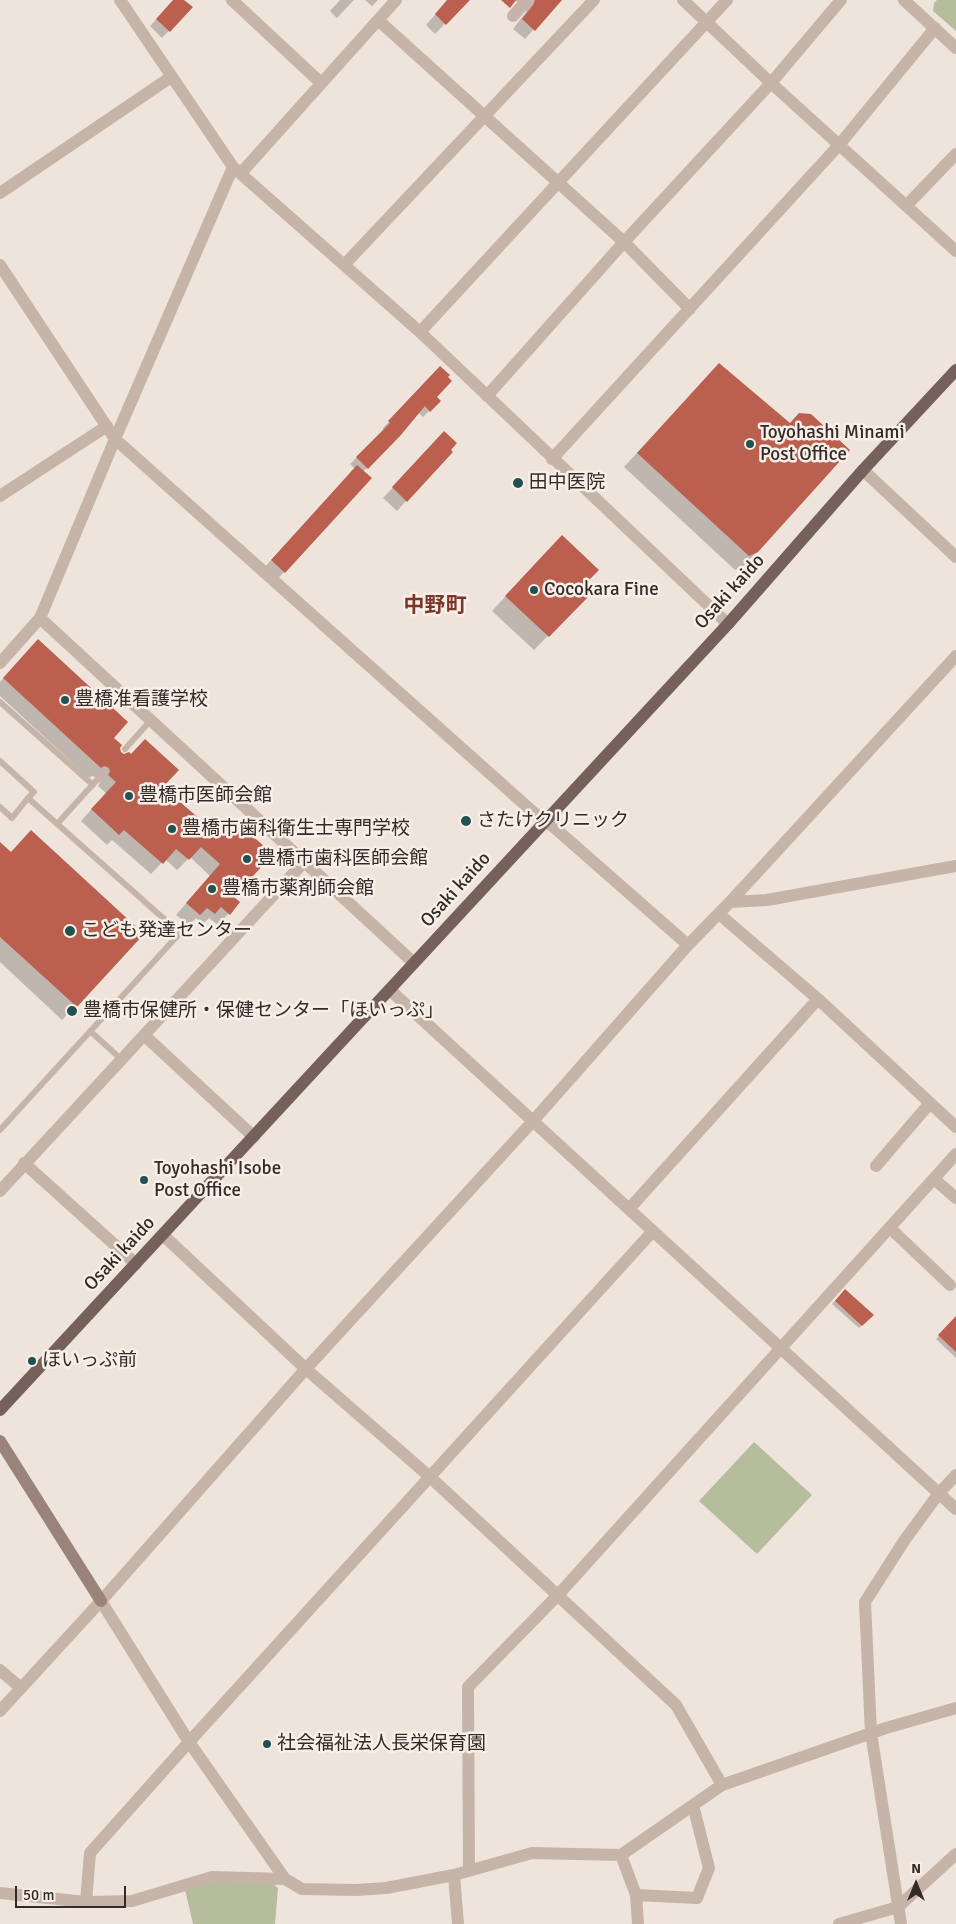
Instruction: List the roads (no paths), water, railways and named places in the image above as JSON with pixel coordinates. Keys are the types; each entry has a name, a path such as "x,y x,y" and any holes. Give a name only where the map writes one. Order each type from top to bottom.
{"main road":[{"name":"Osaki kaido","path":"0,1410 728,624 863,470 956,370"}],"street":[{"path":"120,0 237,170 420,332 728,624"},
{"path":"232,0 321,84"},
{"path":"0,663 40,618 115,438 237,170 321,84 396,0"},
{"path":"513,16 527,0"},
{"path":"345,264 594,0"},
{"path":"683,0 771,84 956,251"},
{"path":"420,332 727,0"},
{"path":"487,396 624,242 771,84 841,0"},
{"path":"904,0 956,48"},
{"path":"914,10 923,0"},
{"path":"378,20 558,181 624,242 690,308"},
{"path":"552,459 839,145 935,28"},
{"path":"0,193 171,76"},
{"path":"906,206 956,154"},
{"path":"0,265 115,438 545,821 688,945"},
{"path":"0,496 107,426"},
{"path":"863,470 956,557"},
{"path":"40,618 414,964"},
{"path":"0,1711 101,1601 306,1369 533,1121 688,945 719,914 956,656"},
{"path":"0,1191 304,862"},
{"path":"730,902 767,900 956,866"},
{"path":"719,914 818,999 956,1127"},
{"path":"390,990 956,1510"},
{"path":"629,1209 818,999"},
{"path":"144,1035 254,1137"},
{"path":"876,1166 930,1103"},
{"path":"469,1870 468,1687 558,1595 956,1154"},
{"path":"24,1163 136,1264"},
{"path":"934,1179 956,1198"},
{"path":"890,1228 950,1285"},
{"path":"86,1902 90,1853 653,1231"},
{"path":"163,1235 306,1369 430,1478 676,1704 722,1785"},
{"path":"0,1441 189,1742 285,1879 302,1889 356,1890 386,1888 454,1875 532,1853 622,1855 722,1785 871,1734 956,1708"},
{"path":"901,1924 871,1734 865,1602 904,1541 939,1493 956,1475"},
{"path":"0,1670 21,1688"},
{"path":"636,1895 697,1898 709,1868 693,1805"},
{"path":"838,1924 898,1907 956,1854"},
{"path":"622,1855 636,1895 638,1924"},
{"path":"454,1875 458,1924"},
{"path":"0,1893 86,1902 132,1901 212,1877 285,1879"},
{"path":"0,1904 43,1896"}],"lane":[{"path":"0,702 93,785"},
{"path":"125,749 151,720"},
{"path":"0,761 34,792 12,818 0,807"},
{"path":"57,824 104,771"},
{"path":"0,1130 180,933 28,798"},
{"path":"90,1031 121,1059"}],"place":[{"name":"Toyohashi Minami Post Office","path":"750,444"},
{"name":"田中医院","path":"518,483"},
{"name":"Cocokara Fine","path":"534,590"},
{"name":"豊橋准看護学校","path":"65,700"},
{"name":"豊橋市医師会館","path":"129,796"},
{"name":"さたけクリニック","path":"466,821"},
{"name":"豊橋市歯科衛生士専門学校","path":"172,829"},
{"name":"豊橋市歯科医師会館","path":"247,859"},
{"name":"豊橋市薬剤師会館","path":"212,889"},
{"name":"こども発達センター","path":"70,931"},
{"name":"豊橋市保健所・保健センター「ほいっぷ」","path":"72,1011"},
{"name":"Toyohashi Isobe Post Office","path":"144,1180"},
{"name":"ほいっぷ前","path":"32,1361"},
{"name":"社会福祉法人長栄保育園","path":"267,1744"}],"district":[{"name":"中野町","path":"435,606"}]}
